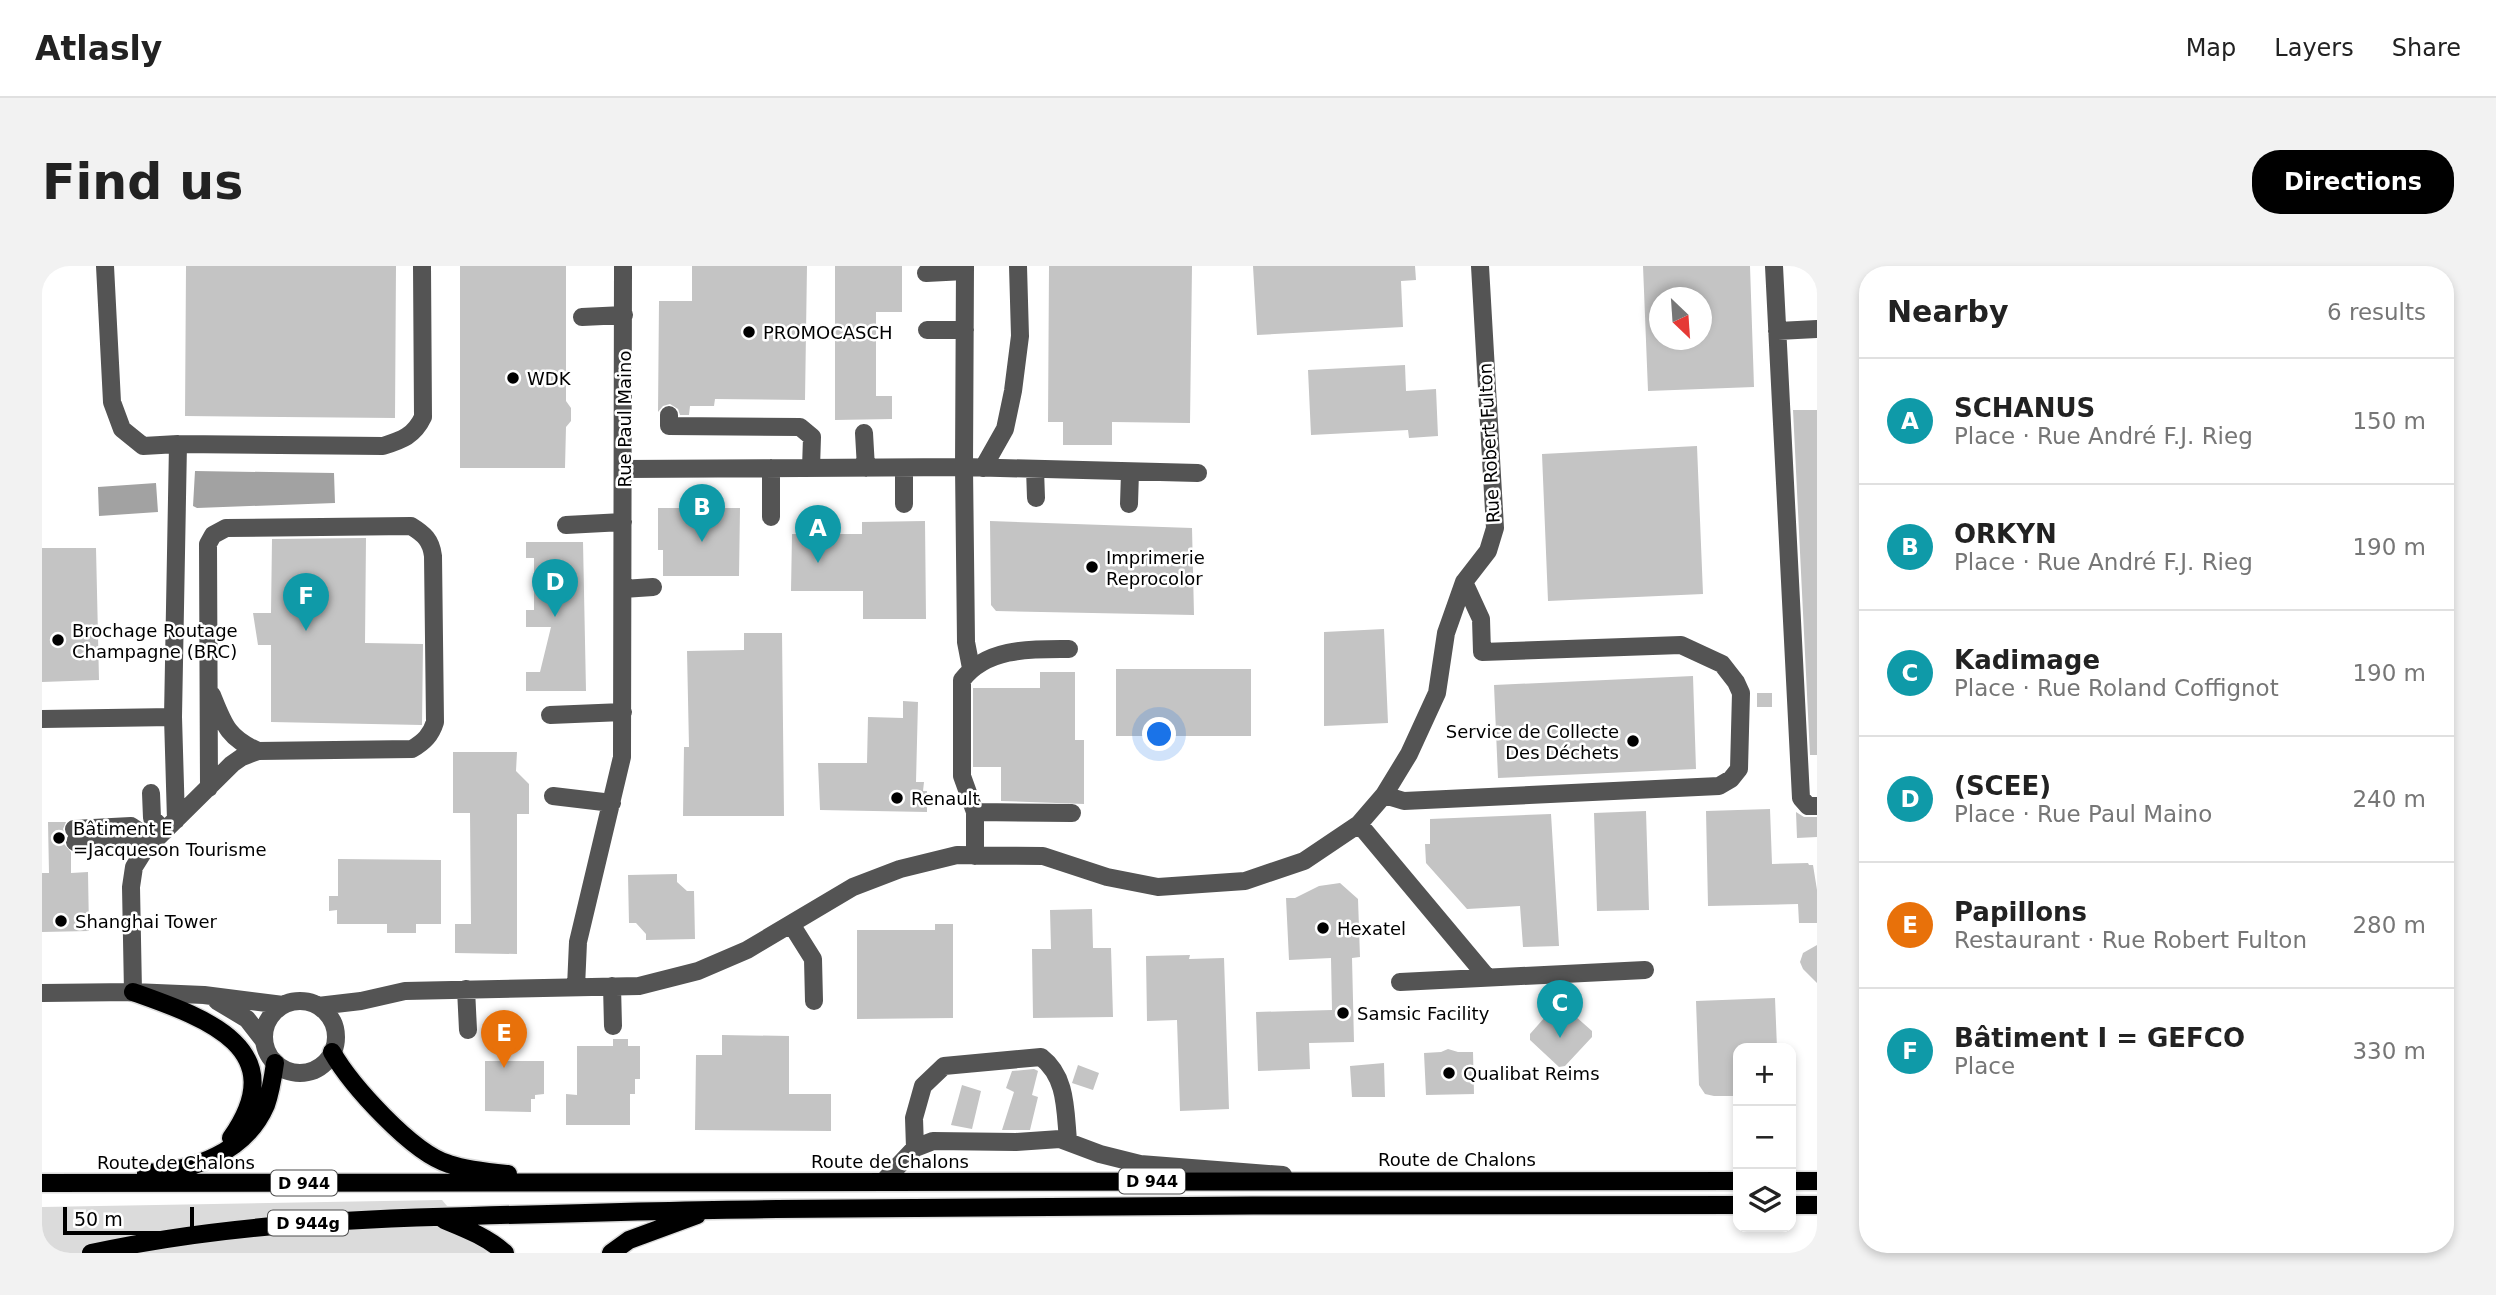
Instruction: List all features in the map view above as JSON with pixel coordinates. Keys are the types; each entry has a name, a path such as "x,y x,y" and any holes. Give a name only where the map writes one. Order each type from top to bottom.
{"main road":[{"path":"133,992 190,1012 229,1035 241,1048 252,1075 252,1091 249,1106 239,1128 220,1154"},
{"path":"334,1044 349,1078 416,1146 436,1158 457,1166 567,1183"},
{"path":"42,1180 161,1172 196,1166 220,1154 245,1136 258,1119 270,1093 275,1063"},
{"name":"Route de Chalons","path":"42,1180 567,1183 1733,1181"},
{"path":"1796,1181 1817,1181"},
{"name":"D 944","path":"434,1217 711,1210 1733,1205"},
{"path":"1796,1205 1817,1205"},
{"path":"611,1253 629,1240 711,1210"},
{"path":"434,1217 473,1231 505,1253"},
{"name":"D 944g","path":"91,1253 125,1245 241,1229 434,1217"}],"street":[{"path":"105,266 112,402 122,429 143,446 383,446 407,438 419,426 423,416 422,266"},
{"name":"Rue Paul Maino","path":"576,987 578,942 622,757 624,266"},
{"path":"983,468 1005,429 1013,391 1020,336 1018,266"},
{"name":"Rue Robert Fulton","path":"318,1006 361,1001 405,991 639,986 698,971 747,950 853,887 900,869 957,855 1043,856 1107,877 1158,887 1245,881 1304,861 1359,824 1384,795 1409,754 1437,693 1446,633 1464,582 1488,551 1496,528 1480,266"},
{"path":"1774,266 1801,798 1808,806 1817,806"},
{"path":"926,273 965,269 964,467 967,642 971,668"},
{"path":"582,317 624,315"},
{"path":"1777,331 1817,329"},
{"path":"927,330 965,330"},
{"path":"669,415 669,426 800,427 813,437 811,468"},
{"path":"864,433 866,468"},
{"path":"160,836 173,717 178,444"},
{"path":"624,469 964,467 1198,473"},
{"path":"771,468 771,517"},
{"path":"904,468 904,504"},
{"path":"1035,469 1036,498"},
{"path":"1129,504 1130,472"},
{"path":"566,525 624,522"},
{"path":"133,992 131,887 134,867 160,836 209,788 232,764 258,751 412,749 432,731 435,722 433,556 432,545 425,534 411,526 226,528 213,535 208,544 209,788"},
{"path":"1384,795 1404,801 1719,786 1731,779 1739,769 1741,693 1722,664 1681,645 1482,652 1481,619 1464,582"},
{"path":"623,589 653,587"},
{"path":"975,856 975,812 962,776 962,680 971,668 1021,649 1069,649"},
{"path":"208,687 225,728 240,743 258,751"},
{"path":"550,715 622,712"},
{"path":"42,719 173,717"},
{"path":"151,793 152,818 160,836"},
{"path":"553,796 612,803"},
{"path":"975,812 1072,813"},
{"path":"1359,824 1487,977"},
{"path":"74,835 131,826 160,836"},
{"path":"791,924 813,959 814,1001"},
{"path":"1400,982 1645,970"},
{"path":"612,986 612,1026"},
{"path":"466,989 468,1030"},
{"path":"42,993 133,992 204,995 283,1005 301,1001 318,1006 331,1019 334,1044"},
{"path":"204,995 231,1007 247,1019 264,1041 275,1063 293,1072 319,1067 347,1018 361,1001"},
{"path":"264,1041 268,1020 283,1005"},
{"path":"915,1148 914,1118 923,1086 944,1066 1041,1057 1050,1064 1059,1079 1064,1097 1068,1140"},
{"path":"883,1181 915,1148 933,1141 1016,1142 1060,1139 1100,1154 1140,1164 1353,1180"}],"shaded area":[{"path":"195,471 334,473 335,503 197,508 193,506"},
{"path":"156,483 158,512 99,516 98,487"},
{"path":"442,1200 487,1253 42,1253 42,1207"}],"building":[{"path":"186,266 396,266 395,418 185,416"},
{"name":"WDK","path":"460,266 566,266 566,401 571,408 571,421 566,427 565,468 460,468"},
{"name":"PROMOCASCH","path":"692,266 807,266 805,400 715,399 714,406 690,406 689,415 680,415 678,409 670,404 663,406 658,412 659,301 692,301"},
{"path":"835,266 902,266 902,312 876,312 876,396 892,396 892,419 835,420"},
{"path":"1049,266 1192,266 1190,423 1112,422 1112,445 1063,445 1063,422 1048,422"},
{"path":"1253,266 1415,266 1416,280 1401,281 1403,327 1257,335"},
{"path":"1643,266 1750,266 1754,387 1648,391"},
{"path":"1405,365 1406,391 1436,389 1438,436 1409,438 1408,430 1311,435 1308,370"},
{"path":"1793,410 1817,410 1817,755 1810,755"},
{"path":"1697,446 1703,594 1548,601 1542,454"},
{"path":"658,508 740,508 739,576 663,576 663,550 658,550"},
{"path":"925,521 926,619 863,619 863,591 791,591 792,534 862,534 862,522"},
{"name":"Imprimerie Reprocolor","path":"990,521 1192,528 1194,615 996,611 991,605"},
{"path":"366,538 365,643 423,644 422,725 271,722 271,645 258,645 253,613 271,613 272,539"},
{"path":"526,542 583,542 586,691 526,691 526,672 540,672 551,627 526,627 526,610 534,610 534,558 526,558"},
{"path":"42,548 96,548 99,680 42,682"},
{"path":"1384,629 1388,723 1324,726 1324,632"},
{"path":"744,633 782,633 784,816 683,816 684,747 689,747 687,651 744,650"},
{"path":"1116,669 1251,669 1251,736 1116,736"},
{"path":"1040,672 1075,672 1075,740 1084,740 1084,804 1001,801 1001,767 973,767 973,688 1040,688"},
{"path":"1693,676 1696,769 1498,778 1494,685"},
{"path":"1757,693 1772,693 1772,707 1757,707"},
{"path":"903,701 918,702 916,782 924,782 927,812 820,810 818,763 867,763 868,717 903,718"},
{"path":"453,752 517,752 516,771 529,784 529,814 517,814 517,954 455,953 455,924 471,924 470,813 453,813"},
{"path":"1770,809 1772,864 1813,865 1817,890 1817,923 1799,923 1798,904 1708,906 1706,811"},
{"path":"1646,811 1649,910 1597,911 1594,813"},
{"path":"1796,812 1804,817 1817,817 1817,837 1797,838"},
{"path":"1551,814 1559,946 1523,947 1520,906 1467,909 1426,863 1425,844 1430,844 1430,819"},
{"path":"48,822 66,822 63,829 64,844 71,852 71,873 88,872 89,931 42,932 42,873 49,873"},
{"path":"338,859 441,860 441,924 416,924 416,933 387,933 387,924 337,924 337,910 329,911 329,896 338,896"},
{"path":"677,874 677,882 687,891 694,891 695,939 646,940 646,934 636,923 629,923 628,875"},
{"path":"1340,883 1358,899 1360,957 1352,958 1354,1042 1309,1043 1310,1069 1258,1071 1256,1012 1332,1010 1331,958 1289,960 1286,898 1295,898 1319,886"},
{"path":"1092,909 1093,948 1111,948 1113,1017 1033,1018 1032,949 1051,949 1050,910"},
{"path":"935,924 953,924 953,1018 857,1019 857,930 935,930"},
{"path":"1817,945 1817,983 1800,962 1803,953"},
{"path":"1190,955 1189,959 1224,958 1229,1109 1180,1111 1177,1020 1147,1021 1146,956"},
{"path":"1775,998 1777,1043 1733,1043 1733,1096 1705,1094 1699,1085 1696,1001"},
{"path":"1553,1008 1566,1008 1592,1031 1592,1037 1565,1066 1559,1067 1530,1040 1530,1034"},
{"path":"722,1035 789,1036 789,1094 831,1094 831,1131 695,1130 696,1055 722,1055"},
{"path":"613,1039 628,1039 628,1046 640,1046 640,1079 635,1079 635,1094 630,1094 630,1125 566,1125 566,1094 577,1095 577,1046 613,1046"},
{"name":"Qualibat Reims","path":"1448,1049 1473,1052 1474,1094 1426,1095 1424,1053"},
{"path":"485,1061 544,1061 544,1094 535,1095 535,1099 531,1099 531,1112 485,1111"},
{"name":"Samsic Facility","path":"1384,1063 1385,1097 1352,1097 1350,1066"},
{"path":"1078,1065 1099,1073 1093,1090 1072,1083"},
{"path":"1012,1071 1038,1071 1032,1095 1038,1097 1030,1130 1002,1130 1014,1092 1006,1088"},
{"path":"962,1085 981,1091 972,1129 951,1125"}],"place":[{"name":"PROMOCASCH","path":"749,332"},
{"name":"WDK","path":"513,378"},
{"name":"ORKYN","path":"702,542"},
{"name":"SCHANUS","path":"818,563"},
{"name":"Imprimerie Reprocolor","path":"1092,567"},
{"name":"(SCEE)","path":"555,617"},
{"name":"Bâtiment I = GEFCO","path":"306,631"},
{"name":"Brochage Routage Champagne (BRC)","path":"58,640"},
{"name":"Service de Collecte Des Déchets","path":"1633,741"},
{"name":"Renault","path":"897,798"},
{"name":"Bâtiment E =Jacqueson Tourisme","path":"59,838"},
{"name":"Shanghai Tower","path":"61,921"},
{"name":"Hexatel","path":"1323,928"},
{"name":"Samsic Facility","path":"1343,1013"},
{"name":"Kadimage","path":"1560,1038"},
{"name":"Papillons","path":"504,1068"},
{"name":"Qualibat Reims","path":"1449,1073"}]}
